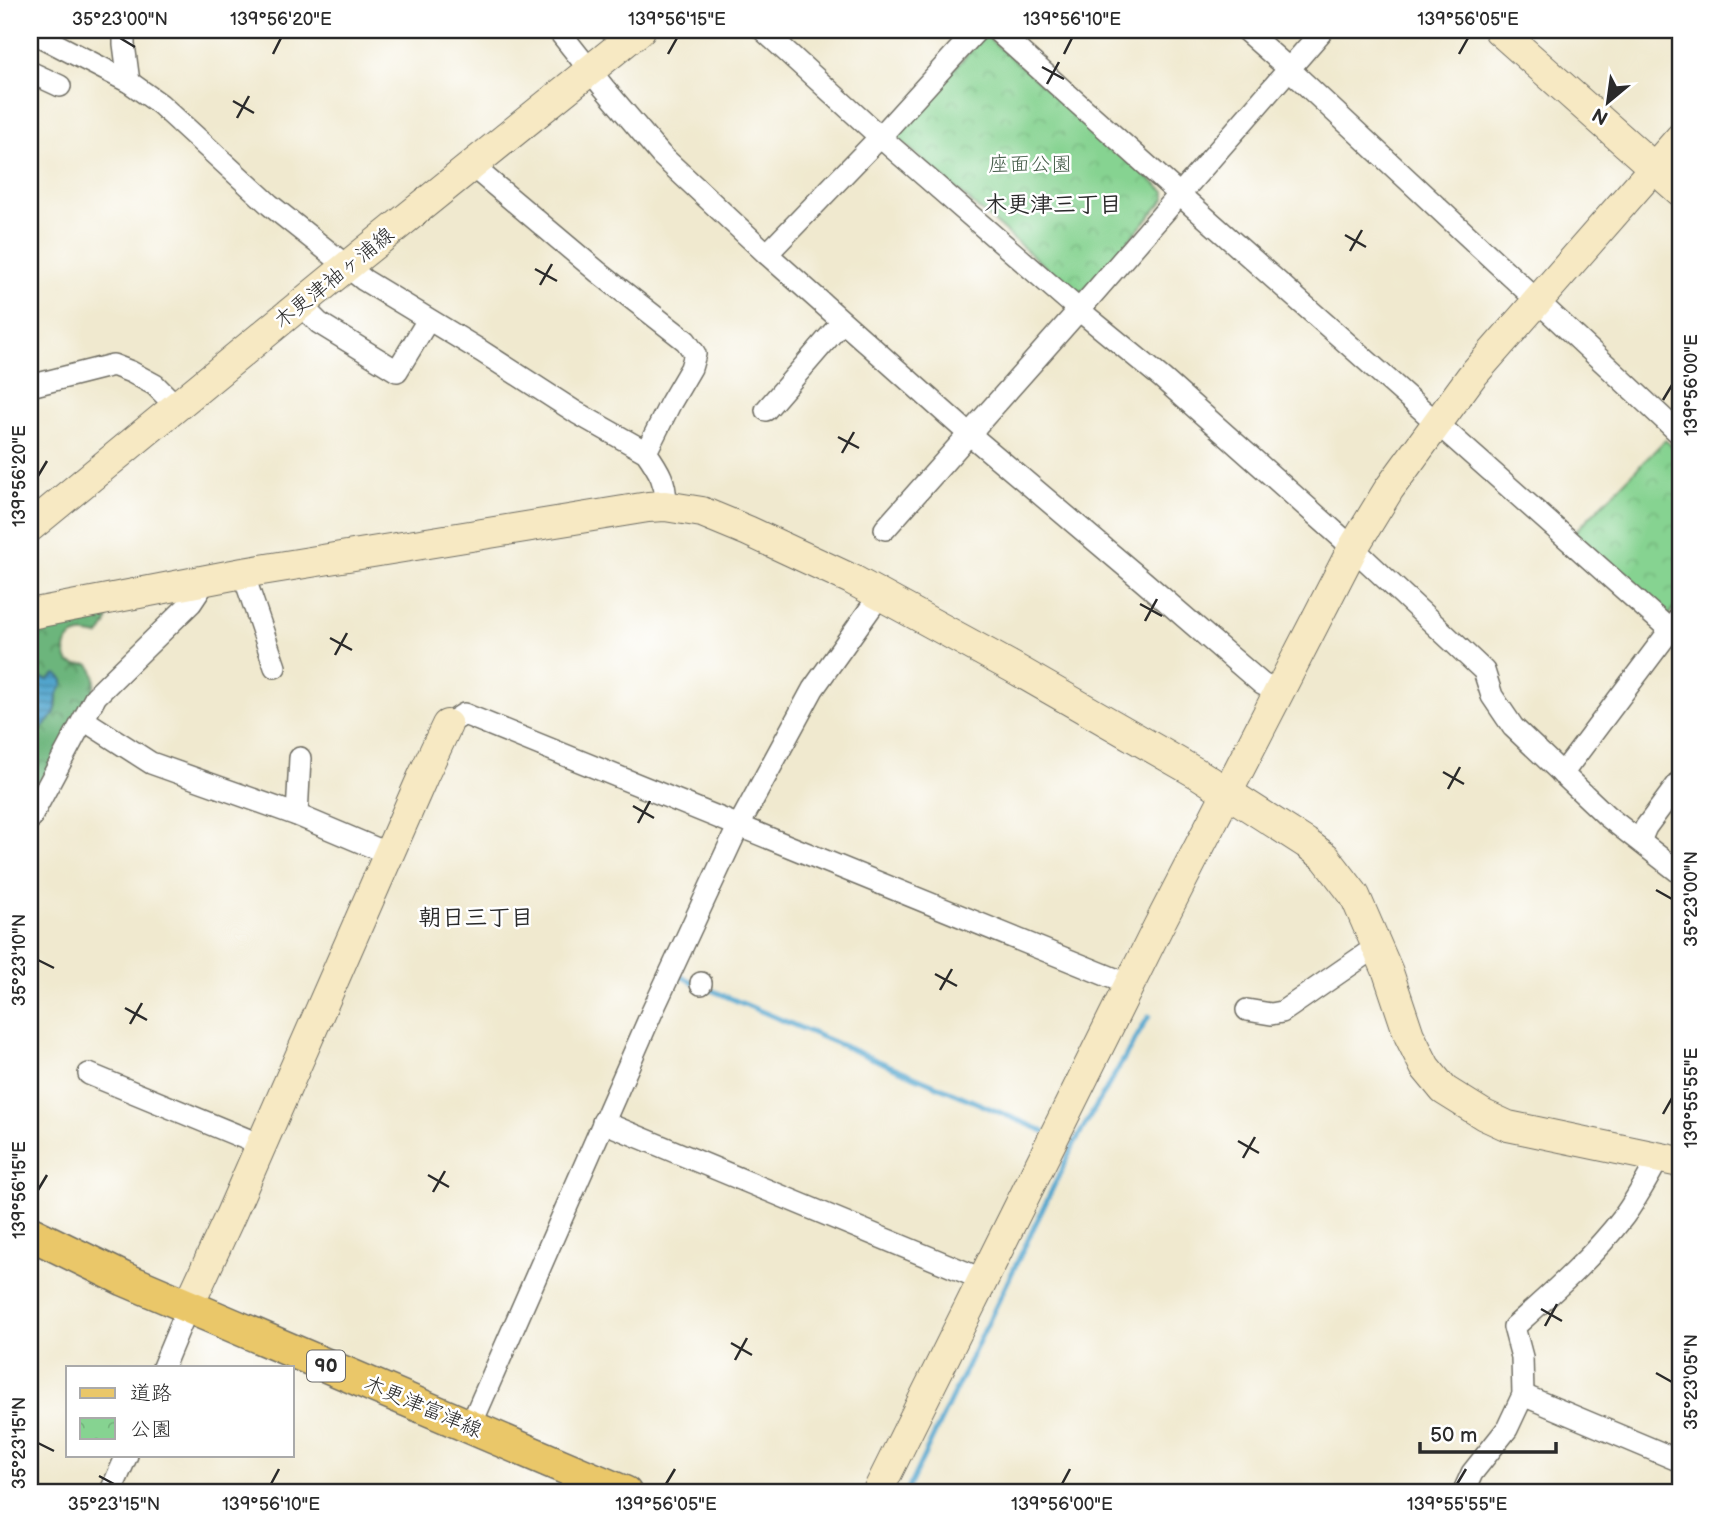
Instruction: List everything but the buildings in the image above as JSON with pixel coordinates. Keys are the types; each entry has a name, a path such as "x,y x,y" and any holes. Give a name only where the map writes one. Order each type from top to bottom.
{"main road":[{"name":"木更津富津線","path":"30,1233 91,1264 188,1307 625,1493"}],"street":[{"path":"124,30 129,82"},
{"path":"558,30 661,155 767,254 968,433 1262,684 1280,693"},
{"name":"木更津袖ヶ浦線","path":"30,527 640,30"},
{"path":"763,30 880,137 1079,310 1162,378 1353,548 1484,671 1492,696 1513,727 1607,816 1680,873"},
{"path":"767,254 880,137 977,30"},
{"path":"996,30 1437,424 1675,623 1562,774"},
{"path":"1245,30 1680,434"},
{"path":"885,528 1323,30"},
{"path":"1499,30 1680,191"},
{"path":"30,31 129,82 160,104 270,205 346,267 577,413 646,452 667,492 665,506"},
{"path":"30,72 60,86"},
{"path":"877,1493 1130,985 1353,548 1389,489 1471,377 1680,138"},
{"path":"472,166 598,272 686,341 695,354 691,368 646,452"},
{"path":"301,305 319,323 397,371 428,320"},
{"path":"766,410 842,321"},
{"path":"30,386 113,365 155,385 176,406"},
{"path":"30,614 207,579 665,506 702,512 725,521 850,579 1012,667 1228,792 1325,857 1354,896 1388,972 1409,1035 1425,1067 1444,1090 1484,1115 1508,1126 1670,1159 1622,1219 1573,1273 1514,1327 1522,1357 1523,1395 1507,1429 1472,1474 1463,1493"},
{"path":"243,573 275,667"},
{"path":"30,818 96,696 191,603 207,579"},
{"path":"470,1427 603,1122 738,827 813,689 880,595"},
{"path":"163,1366 447,725 464,714 1130,985"},
{"path":"83,720 151,762 297,815 389,854"},
{"path":"297,815 300,758"},
{"path":"1640,841 1646,827 1680,781"},
{"path":"1247,1010 1271,1014 1282,1012 1376,947"},
{"path":"89,1074 261,1144"},
{"path":"603,1122 984,1280"},
{"path":"1523,1395 1680,1461"},
{"path":"110,1493 127,1456"}],"green space":[{"name":"座面公園","path":"985,35 1165,192 1165,199 1084,291 1073,291 894,135"},
{"path":"1665,440 1680,453 1680,600 1667,618 1572,535"},
{"path":"107,611 106,625 98,636 80,634 71,638 66,645 69,663 88,664 93,671 95,683 92,697 30,801 30,745 54,714 57,700 54,675 48,680 37,677 30,679 30,642 35,641 42,626"}],"water":[{"path":"57,674 63,680 63,685 57,694 54,715 30,746 30,679 37,677 48,680"}],"waterway":[{"path":"682,977 695,983"},
{"path":"704,987 1046,1132"},
{"path":"906,1493 1074,1144 1149,1016"}],"district":[{"name":"木更津三丁目","path":"1053,205"},
{"name":"朝日三丁目","path":"476,918"}]}
